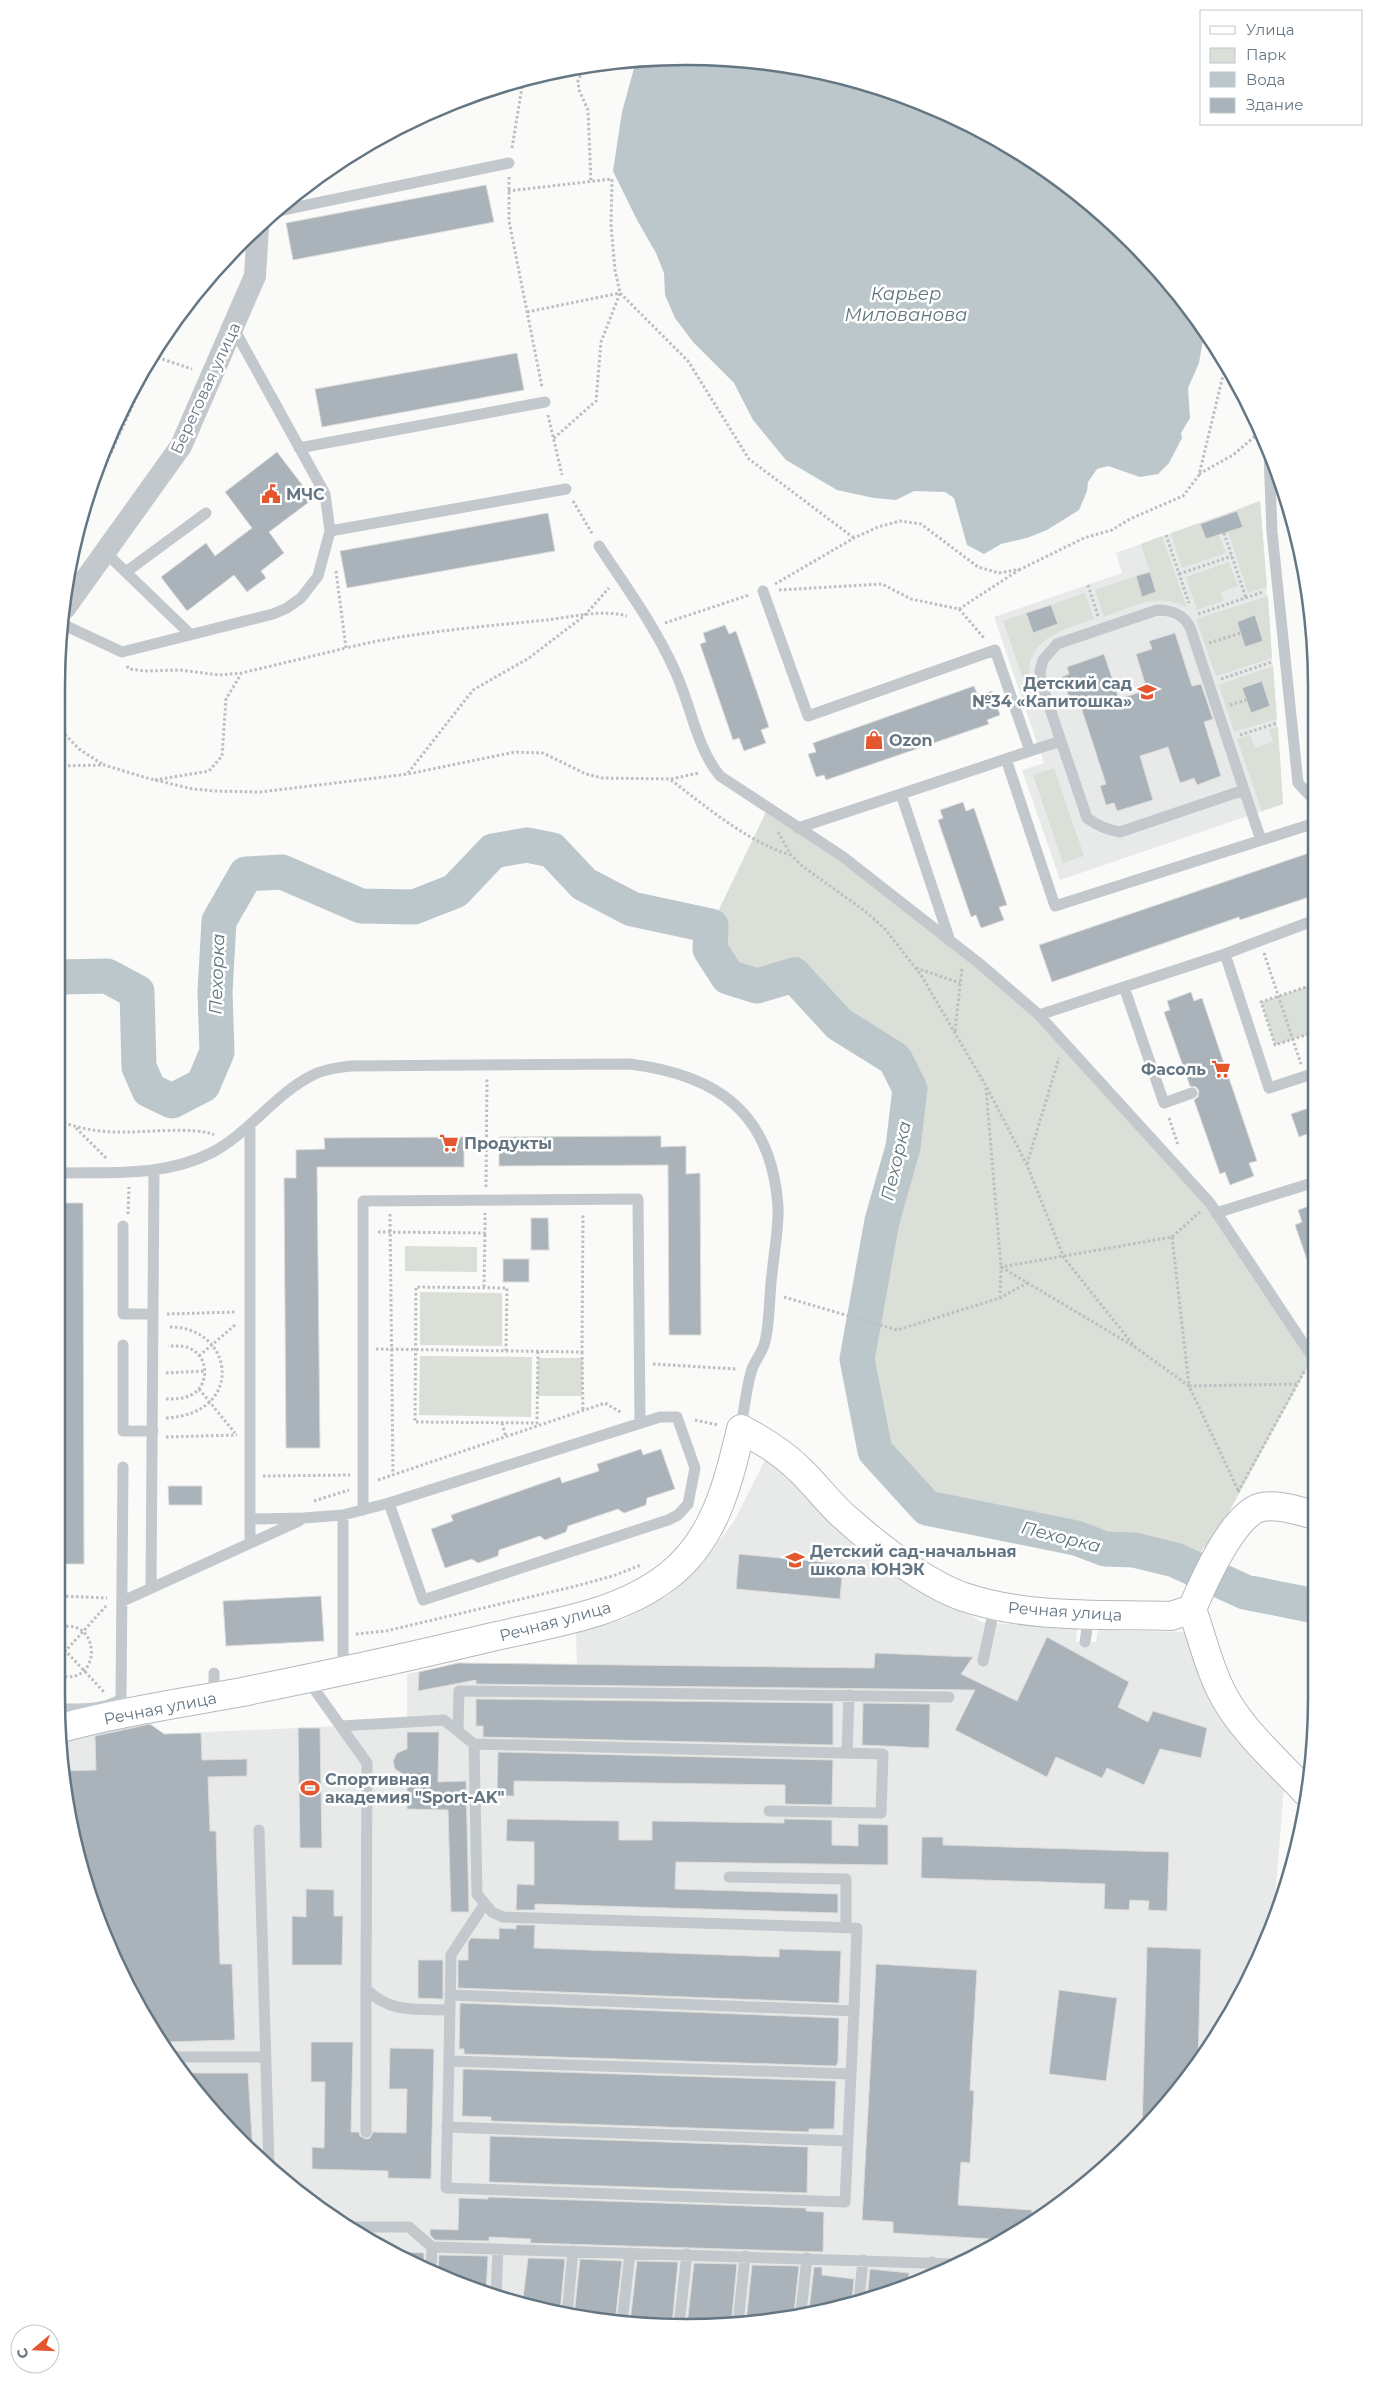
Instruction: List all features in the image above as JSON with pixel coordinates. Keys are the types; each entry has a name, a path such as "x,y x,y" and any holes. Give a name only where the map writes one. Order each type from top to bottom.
{"street":[{"name":"Береговая улица","path":"71,600 181,446 255,276 257,237"},
{"name":"Речная улица","path":"66,1727 214,1685 307,1679 343,1672 585,1616 610,1608 652,1588 682,1563 704,1535 719,1509 741,1429 770,1444 799,1469 870,1544 930,1580 962,1596 1022,1610 1171,1616 1196,1601"},
{"path":"1302,1787 1242,1723 1228,1705 1218,1682 1196,1601 1219,1554 1236,1525 1249,1512 1262,1507 1280,1507 1308,1513"}],"lane":[{"path":"289,209 509,163"},
{"path":"68,627 122,652 273,614 287,608 300,598 318,576 330,531 325,494 234,328"},
{"path":"299,448 545,402"},
{"path":"1270,473 1272,532 1298,784 1308,794"},
{"path":"330,531 566,489"},
{"path":"126,572 206,513"},
{"path":"599,546 654,627 676,672 709,762 720,776 842,856 964,952 1039,1015 1213,1208 1308,1348"},
{"path":"105,552 191,635"},
{"path":"763,591 808,716 995,650 1030,752"},
{"path":"1244,790 1120,832 1098,826 1087,818 1041,682 1040,670 1043,660 1057,644 1157,610 1169,610 1190,617 1197,647 1261,840"},
{"path":"798,828 1061,741"},
{"path":"1006,759 1055,906 1308,825"},
{"path":"901,794 951,942"},
{"path":"1039,1015 1225,954 1308,922"},
{"path":"1225,954 1269,1088 1308,1075"},
{"path":"1124,987 1164,1103 1192,1093"},
{"path":"65,1173 154,1172 195,1160 228,1142 250,1126 296,1086 313,1075 330,1069 350,1066 630,1064 658,1067 684,1074 706,1083 728,1097 749,1120 764,1148 773,1175 778,1207 764,1344 752,1370 741,1429"},
{"path":"250,1126 250,1543"},
{"path":"151,1588 154,1172"},
{"path":"1213,1208 1308,1184"},
{"path":"363,1510 363,1201 638,1199 640,1423"},
{"path":"126,1222 123,1314 153,1314"},
{"path":"123,1345 123,1431 153,1429"},
{"path":"250,1518 304,1518 343,1515 389,1504 660,1417 677,1417 695,1468 688,1504 678,1515 668,1520 423,1600 389,1504"},
{"path":"65,1709 88,1709 114,1703 121,1699 123,1467"},
{"path":"343,1515 343,1672"},
{"path":"123,1601 304,1518"},
{"path":"984,1661 995,1605"},
{"path":"1085,1642 1089,1614"},
{"path":"307,1679 367,1763 366,2132"},
{"path":"458,1731 459,1691 949,1697"},
{"path":"847,1753 848,1696"},
{"path":"341,1726 444,1720 474,1744 883,1754 881,1813 769,1811"},
{"path":"474,1744 477,1894 484,1905 492,1912 503,1917 857,1928 846,2202 446,2188 451,1955 484,1905"},
{"path":"259,1830 269,2157"},
{"path":"729,1877 846,1879 846,1928"},
{"path":"366,1989 378,2000 396,2008 450,2010"},
{"path":"450,1995 854,2010"},
{"path":"180,2057 266,2056"},
{"path":"449,2061 851,2074"},
{"path":"448,2128 848,2141"},
{"path":"361,2227 409,2226 432,2247 944,2263"},
{"path":"431,2264 432,2247"},
{"path":"496,2289 498,2249"},
{"path":"567,2307 573,2251"},
{"path":"623,2316 630,2253"},
{"path":"680,2319 687,2254"},
{"path":"739,2317 745,2256"},
{"path":"801,2308 806,2258"},
{"path":"860,2294 863,2260"},
{"path":"931,2269 932,2262"}],"path":[{"path":"581,74 578,81 579,90 588,110 591,182"},
{"path":"522,87 509,163 509,221 552,440 566,489 599,546"},
{"path":"508,191 612,179 612,234 615,270 620,293 688,361 749,459 854,538"},
{"path":"527,312 620,293"},
{"path":"552,440 596,401 601,342 620,293"},
{"path":"159,359 212,376"},
{"path":"1199,475 1223,373"},
{"path":"110,454 130,410"},
{"path":"959,609 1021,569 1084,538 1112,530 1130,519 1183,496 1199,475 1233,455 1255,436"},
{"path":"122,652 129,669 145,671 180,670 219,675 242,673 379,640 584,616 618,613 654,627 763,591 854,538 878,527 900,522 921,524 978,567 999,573 1021,569"},
{"path":"1224,533 1246,598"},
{"path":"1166,535 1179,574 1190,617 1267,591"},
{"path":"1179,574 1232,556"},
{"path":"336,570 346,648"},
{"path":"408,774 473,690 529,658 584,616 620,577"},
{"path":"763,591 882,584 911,599 959,609 995,650"},
{"path":"1088,585 1102,629"},
{"path":"1197,647 1241,632"},
{"path":"1209,683 1273,662"},
{"path":"154,780 209,771 222,756 226,699 242,673"},
{"path":"1227,738 1277,723"},
{"path":"65,735 79,749 104,765 154,780 216,792 260,792 408,774 515,752 543,752 586,774 602,778 671,779 715,770"},
{"path":"65,766 104,765"},
{"path":"671,779 721,818 770,848 791,855"},
{"path":"768,808 779,835 791,855 814,876 844,894 885,929 916,968 986,1086 1027,1165 1064,1258 1135,1347"},
{"path":"1259,940 1293,1039 1308,1070"},
{"path":"955,1031 964,952"},
{"path":"916,968 960,982"},
{"path":"1308,986 1260,1002 1275,1045 1308,1034"},
{"path":"1027,1165 1064,1042"},
{"path":"986,1086 1001,1268 1000,1298"},
{"path":"65,1123 76,1127 116,1132 211,1132 228,1142"},
{"path":"76,1127 121,1172"},
{"path":"126,1222 128,1199"},
{"path":"582,1411 583,1200"},
{"path":"390,1201 393,1475"},
{"path":"1001,1268 1172,1237 1213,1208"},
{"path":"484,1287 485,1233"},
{"path":"1172,1237 1189,1386 1239,1492 1296,1384 1308,1368"},
{"path":"1001,1268 1135,1347 1189,1386 1296,1384"},
{"path":"770,1292 824,1310 897,1330 1000,1298 1028,1283"},
{"path":"506,1351 506,1288 416,1286 415,1422 537,1425"},
{"path":"153,1314 249,1312"},
{"path":"200,1356 249,1312"},
{"path":"153,1429 198,1412 210,1403 218,1391 222,1376 220,1360 212,1344 197,1333 177,1326 154,1327"},
{"path":"153,1346 185,1347 200,1356 205,1371 204,1380 199,1389 185,1397 162,1399"},
{"path":"363,1350 416,1349 424,1347 582,1352"},
{"path":"537,1425 538,1352"},
{"path":"639,1363 752,1370"},
{"path":"153,1373 205,1371"},
{"path":"199,1389 237,1435"},
{"path":"250,1476 363,1480 393,1475 605,1403 640,1423"},
{"path":"677,1417 741,1429"},
{"path":"502,1423 506,1437"},
{"path":"153,1429 237,1435 250,1441"},
{"path":"346,1490 363,1480"},
{"path":"343,1635 386,1631 572,1587 613,1576 643,1564"},
{"path":"65,1596 111,1598 104,1610 66,1651 114,1703"},
{"path":"65,1626 75,1627 83,1632 90,1642 92,1652 90,1662 84,1670 76,1676 65,1676"}],"shaded area":[{"name":"Детский сад №34 «Капитошка»","path":"1260,501 1283,804 1060,880 1022,770 1044,763 994,617 1122,573 1116,553"},
{"path":"768,1454 881,1558 981,1622 1077,1629 1076,1642 1096,1642 1098,1630 1188,1632 1284,1789 1275,1897 1261,1935 1225,2008 1180,2076 1126,2137 1096,2165 1065,2191 997,2236 924,2272 886,2286 847,2298 768,2314 727,2318 646,2318 605,2314 526,2298 449,2272 376,2236 341,2214 308,2191 277,2165 247,2137 193,2076 148,2008 112,1935 86,1858 70,1779 66,1738 145,1722 164,1734 407,1723 407,1674 458,1663 577,1665 576,1633 625,1619 669,1595 704,1562 734,1521"}],"green space":[{"path":"1260,501 1267,587 1248,593 1228,532 1243,527 1237,510"},
{"path":"1200,523 1206,539 1219,535 1226,553 1182,568 1171,533"},
{"path":"1162,536 1187,608 1166,601 1146,602 1104,617 1095,590 1136,576 1142,596 1156,592 1141,544"},
{"path":"1229,562 1238,586 1221,592 1223,601 1197,610 1186,577"},
{"path":"1085,593 1094,619 1060,631 1040,644 1030,664 1030,677 1023,679 1003,621 1026,613 1033,633 1058,624 1051,605"},
{"path":"1268,596 1272,658 1216,676 1196,619","holes":["1255,616 1263,641 1245,647 1237,622"]},
{"path":"1273,666 1277,719 1234,732 1219,685","holes":["1261,681 1270,706 1251,713 1242,688"]},
{"path":"1278,727 1283,804 1262,811 1237,739 1250,735 1255,748 1273,742 1269,729"},
{"path":"1054,768 1084,856 1063,863 1033,775"},
{"path":"768,808 842,856 1039,1015 1210,1203 1308,1350 1308,1366 1209,1549 1204,1547 1192,1568 1175,1560 1134,1550 1105,1549 1076,1538 927,1508 875,1451 857,1359 882,1221 903,1147 910,1089 895,1059 839,1024 794,975 757,986 728,977 710,949 711,926"},
{"path":"1308,986 1308,1034 1275,1045 1261,1002"},
{"path":"405,1246 477,1247 477,1272 405,1271"},
{"path":"420,1292 502,1293 502,1346 420,1345"},
{"path":"420,1356 532,1357 531,1417 419,1415"},
{"path":"538,1358 583,1358 582,1396 537,1396"}],"water":[{"name":"Карьер Милованова","path":"686,65 768,70 847,86 924,112 997,148 1032,170 1065,193 1126,247 1180,308 1203,341 1199,363 1188,388 1190,418 1181,433 1182,438 1169,463 1158,474 1140,477 1108,466 1097,469 1088,482 1087,491 1079,510 1047,530 1027,538 1001,544 984,554 967,545 954,498 945,492 914,491 896,500 874,498 837,490 786,460 753,420 734,383 693,342 675,318 665,295 664,273 656,253 637,220 613,171 622,112 634,67"}],"building":[{"path":"486,185 494,222 293,260 286,223"},
{"path":"517,353 524,390 322,427 315,389"},
{"path":"277,452 313,499 269,532 284,553 261,571 266,578 247,592 234,575 187,611 161,577 206,543 215,556 252,528 225,492"},
{"path":"1237,511 1243,527 1206,539 1200,524"},
{"path":"548,513 555,551 347,588 340,551"},
{"path":"1150,572 1156,592 1142,597 1136,576"},
{"path":"1051,605 1058,624 1033,633 1026,613"},
{"path":"1255,615 1263,641 1245,647 1237,622"},
{"path":"725,625 729,634 736,631 769,727 761,730 766,743 744,751 739,738 733,740 700,644 706,642 703,633"},
{"path":"1175,633 1192,686 1201,684 1213,719 1204,722 1221,776 1197,785 1194,778 1180,783 1168,747 1140,756 1153,800 1117,811 1114,803 1106,805 1100,786 1106,784 1078,698 1070,700 1062,677 1069,674 1067,667 1104,654 1119,699 1147,690 1136,654 1152,649 1149,641"},
{"path":"1262,681 1270,706 1251,713 1242,688"},
{"path":"974,686 978,696 992,691 1000,715 987,720 989,724 826,780 824,775 816,777 808,754 816,752 813,743"},
{"path":"963,802 966,811 974,808 1007,905 999,907 1004,920 981,928 976,915 971,917 938,820 943,818 940,810"},
{"path":"1308,853 1308,897 1240,920 1239,917 1052,982 1039,945"},
{"path":"1191,992 1194,1001 1202,998 1257,1161 1249,1163 1254,1176 1230,1185 1225,1172 1220,1174 1194,1100 1198,1097 1199,1091 1196,1087 1190,1086 1164,1012 1170,1010 1167,1001"},
{"path":"1308,1108 1308,1134 1299,1137 1291,1114"},
{"path":"661,1136 661,1147 686,1146 686,1174 700,1173 701,1335 669,1335 668,1165 499,1166 499,1137"},
{"path":"464,1137 464,1167 317,1167 320,1448 286,1448 284,1178 296,1178 296,1150 325,1149 324,1138"},
{"path":"65,1203 83,1203 84,1564 65,1564"},
{"path":"1308,1206 1308,1263 1295,1225 1302,1222 1298,1210"},
{"path":"531,1218 548,1218 549,1250 531,1250"},
{"path":"503,1259 529,1259 529,1282 503,1282"},
{"path":"641,1449 643,1455 661,1449 675,1489 647,1498 646,1505 624,1513 618,1509 568,1526 566,1532 545,1540 540,1536 499,1550 498,1556 478,1563 472,1559 445,1568 431,1529 453,1521 451,1515 560,1477 562,1483 599,1471 597,1464"},
{"path":"168,1486 202,1486 202,1505 169,1505"},
{"path":"739,1554 843,1564 840,1599 736,1589"},
{"path":"321,1596 324,1641 226,1646 223,1601"},
{"path":"1047,1637 1129,1682 1118,1707 1148,1722 1153,1711 1207,1728 1201,1758 1160,1749 1144,1785 1107,1768 1102,1778 1056,1757 1047,1777 955,1730 975,1690 476,1684 476,1680 418,1691 419,1672 458,1663 874,1668 875,1653 973,1657 961,1674 1017,1701"},
{"path":"476,1699 833,1703 833,1745 483,1737 483,1726 476,1726"},
{"path":"863,1703 930,1704 929,1748 862,1745"},
{"path":"150,1724 164,1734 201,1733 202,1760 247,1759 247,1776 208,1777 210,1831 216,1831 220,1964 232,1964 235,2040 169,2042 148,2008 129,1972 112,1935 86,1858 70,1779 69,1771 96,1770 95,1736"},
{"name":"Спортивная академия \"Sport-AK\"","path":"298,1728 320,1728 322,1848 300,1848"},
{"path":"407,1732 439,1732 438,1782 466,1781 469,1912 451,1912 448,1810 407,1809 407,1777 395,1769 393,1761 397,1753 407,1749"},
{"path":"498,1752 833,1760 832,1805 785,1804 785,1785 514,1781 514,1796 497,1796"},
{"path":"507,1819 619,1821 619,1840 652,1840 652,1821 784,1823 784,1819 832,1820 832,1845 858,1846 858,1824 888,1825 888,1865 676,1862 675,1889 838,1894 838,1913 535,1904 535,1910 516,1910 517,1884 534,1885 534,1842 506,1841"},
{"path":"922,1837 943,1837 943,1845 1169,1852 1167,1911 1148,1910 1149,1901 1130,1900 1129,1910 1104,1909 1105,1884 921,1878"},
{"path":"306,1889 334,1890 334,1916 343,1916 342,1965 292,1965 292,1916 306,1917"},
{"path":"516,1925 535,1925 534,1948 779,1957 779,1949 841,1951 839,2003 458,1988 458,1960 468,1960 468,1942 471,1938 499,1939 499,1928 516,1929"},
{"path":"1147,1947 1201,1949 1198,2050 1180,2076 1142,2120"},
{"path":"418,1960 443,1960 443,1999 418,1998"},
{"path":"876,1964 977,1970 970,2090 974,2091 970,2163 961,2162 958,2205 1032,2210 1032,2214 991,2239 893,2233 893,2222 862,2220"},
{"path":"1059,1990 1117,1998 1106,2081 1049,2074"},
{"path":"460,2003 839,2018 838,2062 836,2066 464,2054 464,2049 459,2049"},
{"path":"311,2042 353,2042 351,2132 359,2132 360,2136 366,2139 370,2138 373,2132 406,2133 407,2089 389,2089 390,2048 434,2049 431,2179 388,2178 388,2171 312,2169 312,2147 324,2148 325,2082 311,2082"},
{"path":"463,2069 836,2081 834,2129 809,2129 809,2132 491,2121 491,2117 462,2116"},
{"path":"191,2073 248,2073 252,2142 219,2107"},
{"path":"490,2136 808,2147 807,2193 489,2182"},
{"path":"488,2197 806,2208 806,2211 824,2212 823,2252 530,2243 531,2239 489,2237 489,2241 435,2240 430,2235 430,2229 458,2230 459,2198 488,2199"},
{"path":"406,2252 424,2253 424,2261"},
{"path":"439,2255 488,2256 486,2286 449,2272 438,2267"},
{"path":"528,2258 565,2259 561,2306 523,2297"},
{"path":"580,2259 622,2261 616,2315 575,2309"},
{"path":"637,2261 678,2262 673,2319 631,2317"},
{"path":"694,2263 737,2264 732,2318 688,2319"},
{"path":"752,2265 799,2266 794,2309 747,2316"},
{"path":"814,2267 822,2267 822,2275 854,2279 852,2296 809,2307"},
{"path":"870,2269 909,2273 909,2278 868,2292"}],"waterway":[{"name":"Пехорка","path":"65,977 107,976 137,992 139,1067 149,1090 172,1101 203,1085 217,1052 215,992 219,921 246,874 282,872 361,906 414,907 455,891 493,851 527,845 552,850 584,884 632,909 711,926 710,949 728,977 757,986 794,975 839,1024 895,1059 910,1089 903,1147 882,1221 857,1359 875,1451 927,1508 1076,1538 1105,1549 1134,1550 1175,1560 1245,1592 1308,1605"}],"place":[{"name":"МЧС","path":"271,494"},
{"name":"Детский сад №34 «Капитошка»","path":"1147,692"},
{"name":"Ozon","path":"874,740"},
{"name":"Фасоль","path":"1221,1069"},
{"name":"Продукты","path":"449,1143"},
{"name":"Детский сад-начальная школа ЮНЭК","path":"795,1560"},
{"name":"Спортивная академия \"Sport-AK\"","path":"310,1788"}]}
